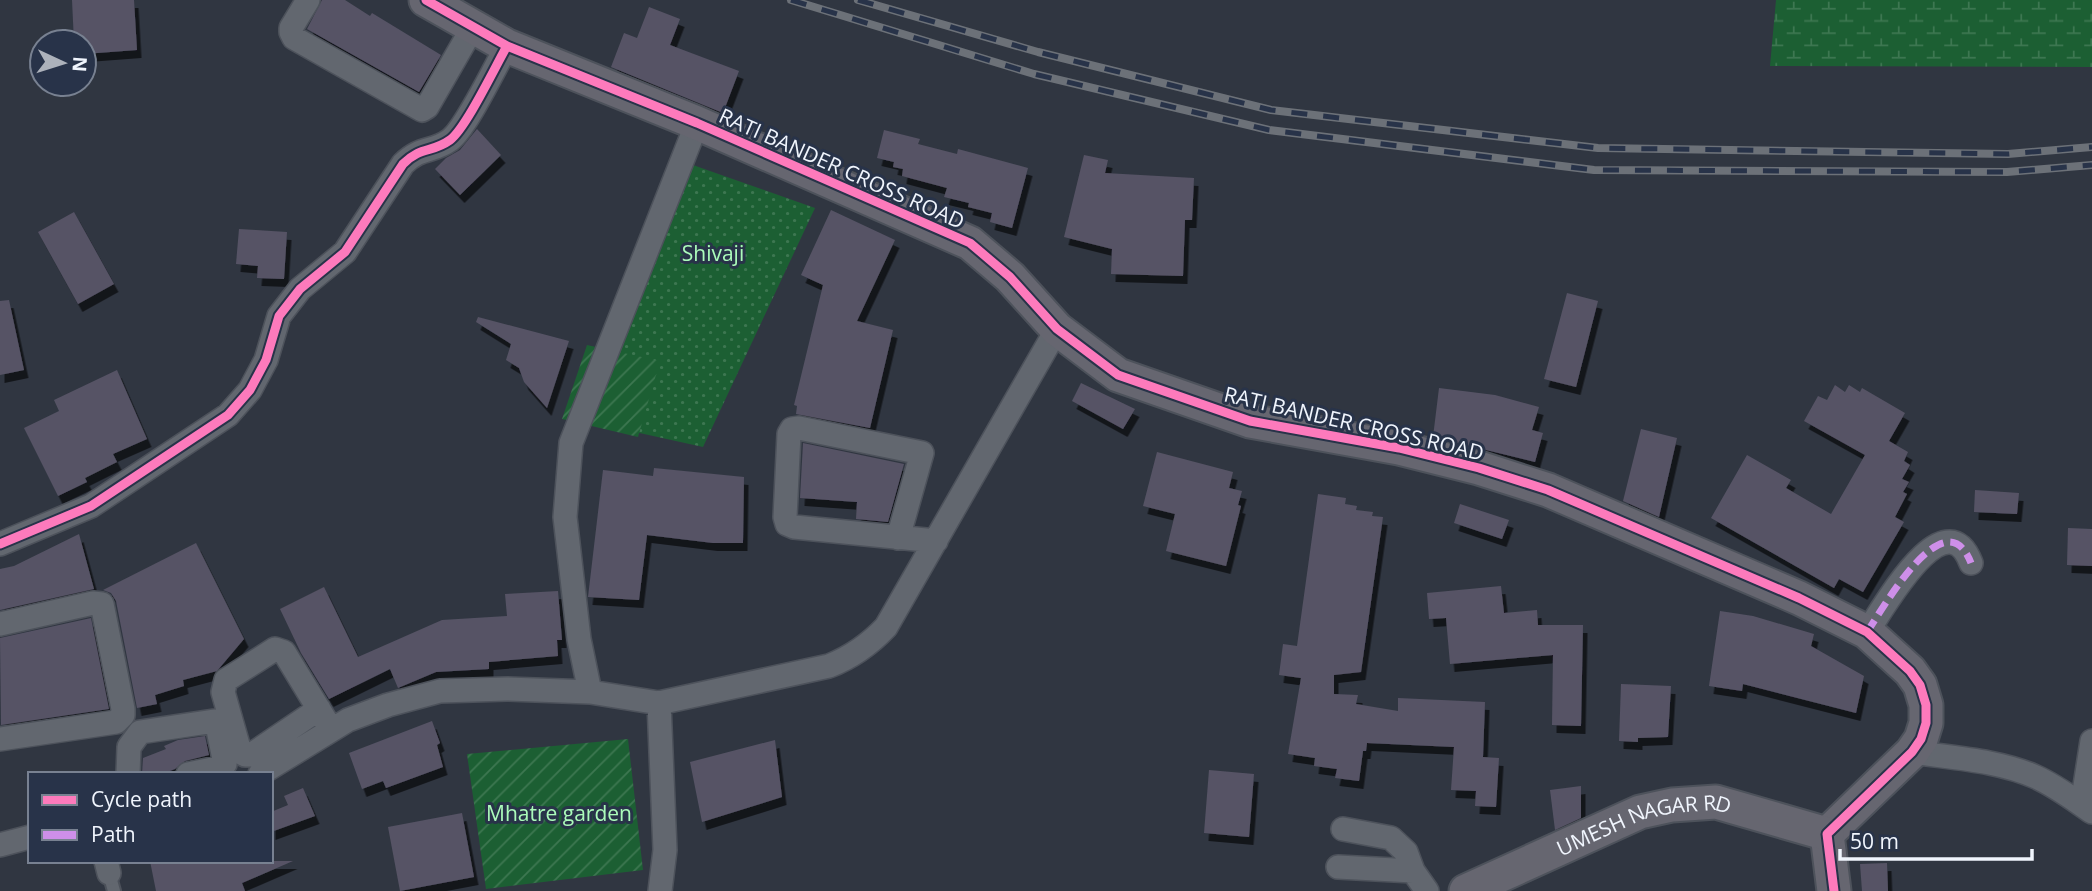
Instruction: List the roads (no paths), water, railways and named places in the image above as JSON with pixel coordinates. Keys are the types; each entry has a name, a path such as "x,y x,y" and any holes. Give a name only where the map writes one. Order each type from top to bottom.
{"street":[{"path":"308,0 291,28 294,37 422,110 427,107 473,27"},
{"name":"RATI BANDER CROSS ROAD","path":"426,0 507,46 697,124 970,243 1010,277 1057,330 1118,375 1250,421 1399,449 1479,468 1548,490 1799,598 1867,632 1910,671 1920,685 1926,705 1926,723 1912,752"},
{"path":"0,544 91,506 228,415 250,390 266,360 279,316 300,289 345,252 402,164 413,153 438,146 458,131 507,46"},
{"path":"590,692 579,639 565,517 571,443 697,124"},
{"path":"263,772 348,720 388,705 440,691 507,689 590,692 659,703 829,666 847,659 868,645 886,626 1057,330"},
{"path":"898,538 922,453 799,428 792,429 789,434 785,517 788,524 794,527 898,538 936,541"},
{"path":"1867,632 1906,572 1928,552 1941,544 1956,543 1963,547 1971,563"},
{"path":"0,624 93,603 102,604 123,709 123,715 116,722 0,739"},
{"path":"318,709 251,755 245,755 240,752 223,692 224,686 226,680 275,649 284,652 331,730"},
{"path":"659,703 665,850 660,891"},
{"path":"128,772 129,747 140,732 214,721 217,724 225,764 198,772"},
{"path":"2087,808 2092,742"},
{"path":"1834,891 1827,834 1912,752 2009,767 2065,792 2087,808"},
{"name":"UMESH NAGAR RD","path":"1466,891 1640,811 1672,805 1716,802 1827,834"},
{"path":"1343,829 1391,838 1406,852 1413,871 1427,891"},
{"path":"0,845 28,838"},
{"path":"1338,867 1413,871"}],"railway":[{"path":"791,0 1034,74 1269,130 1594,170 2007,172 2092,165"},
{"path":"858,0 1038,52 1271,110 1598,148 2008,154 2092,147"}],"park label":[{"name":"Shivaji","path":"713,253"},
{"name":"Mhatre garden","path":"559,813"}]}
